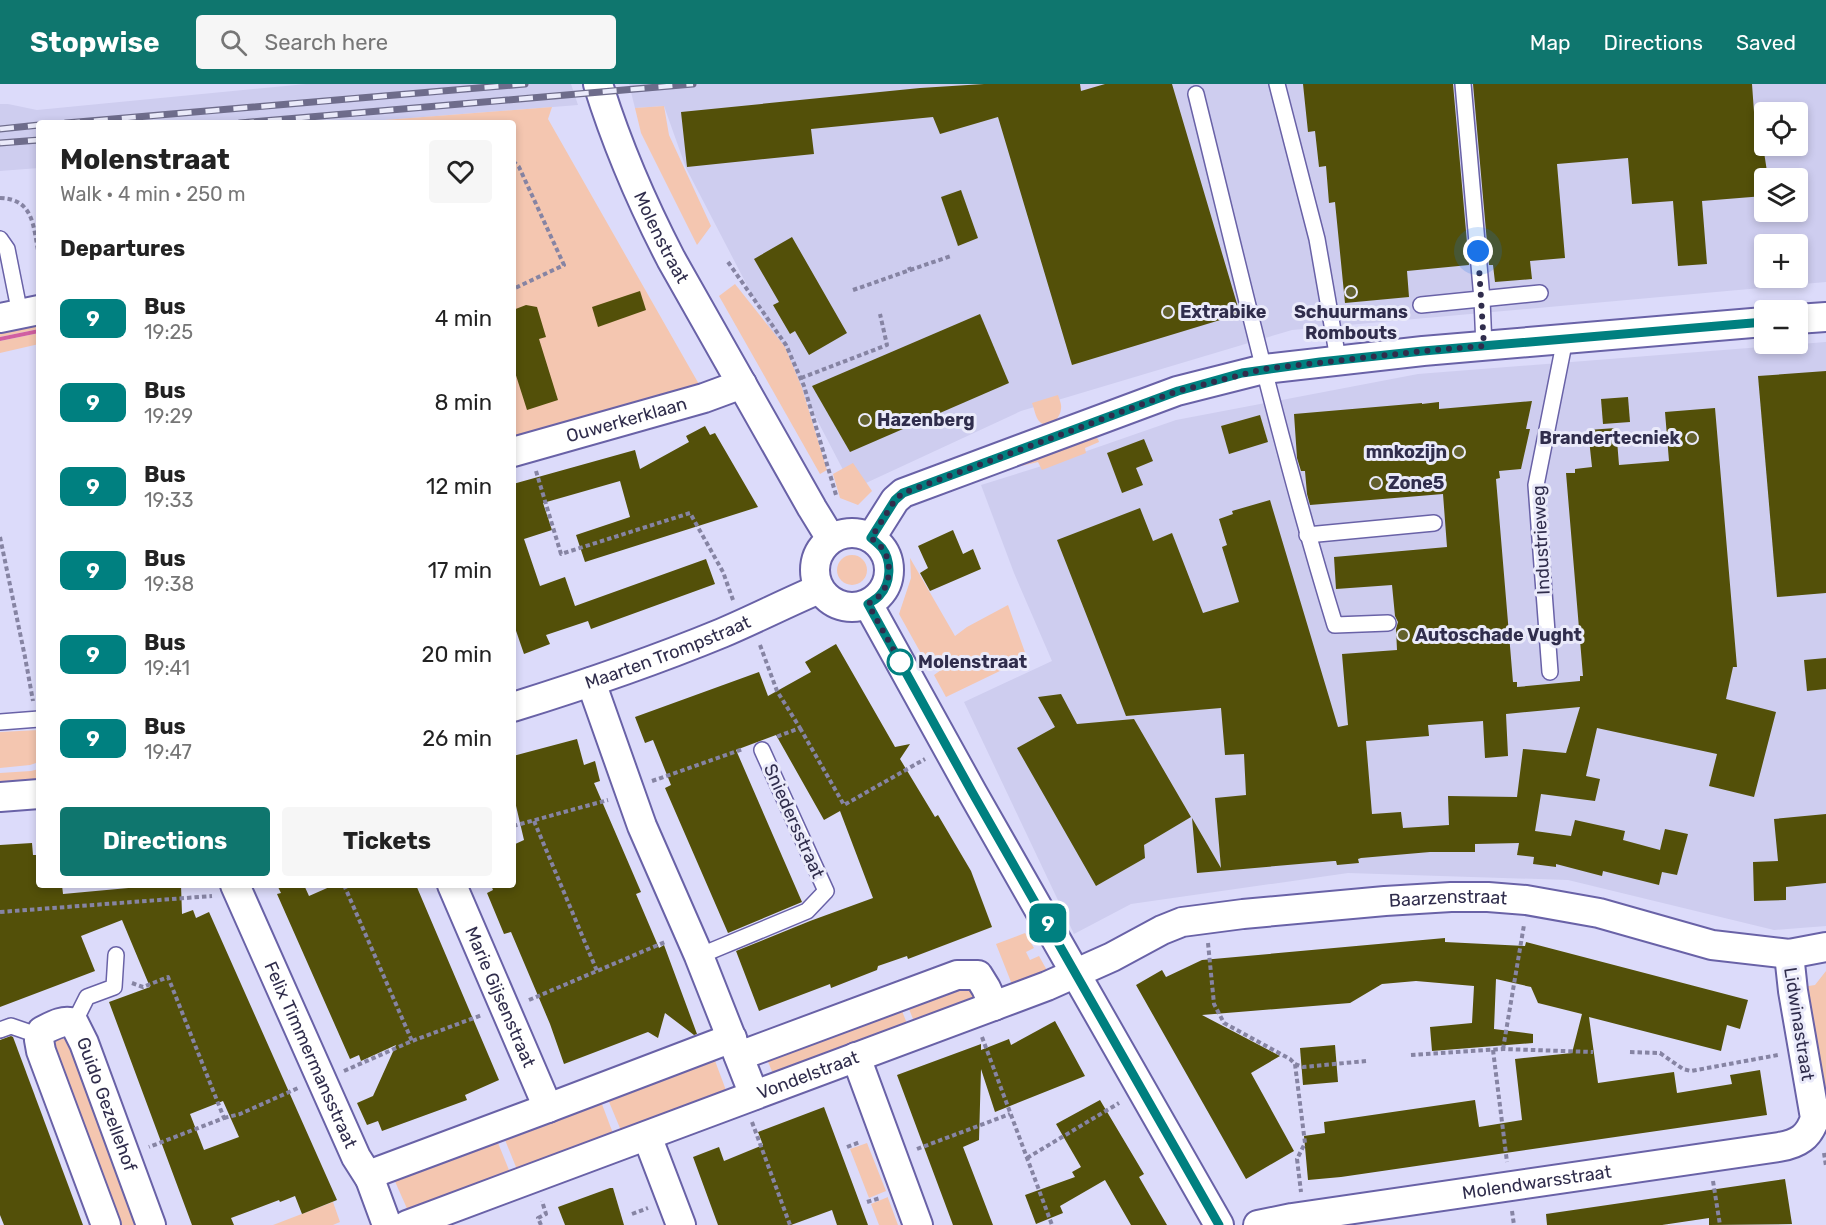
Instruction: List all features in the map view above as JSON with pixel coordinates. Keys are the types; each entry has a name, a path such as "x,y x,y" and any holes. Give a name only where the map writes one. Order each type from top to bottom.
{"street":[{"name":"Molenstraat","path":"598,84 623,156 650,219 831,539"},
{"path":"1808,318 1826,317"},
{"path":"871,538 895,500 903,493 1178,391 1264,369 1338,359 1754,323"},
{"name":"Ouwerkerklaan","path":"519,450 704,398 742,384"},
{"path":"843,533 854,533 871,538 883,549 888,561 889,573 886,586 879,596 859,608 837,605 819,590 814,568 817,556 823,545 843,533"},
{"name":"Maarten Trompstraat","path":"516,706 682,649 819,590"},
{"path":"868,604 1219,1225"},
{"path":"591,682 642,826 699,956 735,1047 749,1097"},
{"path":"0,797 36,795"},
{"name":"Marie Gijsenstraat","path":"453,888 548,1108"},
{"name":"Felix Timmermansstraat","path":"237,889 356,1157 370,1179 387,1225"},
{"name":"Baarzenstraat","path":"1076,973 1182,922 1385,901 1460,897 1526,900 1599,913 1712,945 1789,954 1826,947"},
{"name":"Lidwinastraat","path":"1789,954 1815,1118 1811,1130"},
{"name":"Vondelstraat","path":"407,1225 437,1220 647,1136 984,1010 1076,973"},
{"path":"370,1179 379,1171 548,1108 957,975 978,975 986,988 984,1010"},
{"name":"Guido Gezellehof","path":"40,1035 42,1031 59,1023 68,1021 74,1023 84,1043 151,1225"},
{"path":"40,1035 41,1051 106,1225"},
{"path":"856,1057 918,1225"},
{"name":"Molendwarsstraat","path":"1258,1225 1304,1216 1791,1145 1801,1141 1811,1130"},
{"path":"647,1136 681,1225"}],"lane":[{"path":"1277,84 1319,247 1338,359"},
{"path":"1463,84 1484,346"},
{"path":"1196,94 1307,535 1335,625 1388,623"},
{"path":"0,239 7,249 20,314"},
{"path":"1421,305 1540,293"},
{"name":"Industrieweg","path":"1550,672 1536,485 1565,339"},
{"path":"1307,535 1434,523"},
{"path":"0,722 36,720"},
{"name":"Sniedersstraat","path":"699,956 807,911 826,891 759,746"},
{"path":"74,1023 87,997 114,987 116,956"},
{"path":"0,1030 11,1026 40,1035"}],"path":[{"path":"516,164 564,266 516,289"},
{"path":"0,198 21,202 29,211 36,242"},
{"path":"853,290 910,268 951,256"},
{"path":"728,262 786,345 801,378 837,495 812,508"},
{"path":"801,378 887,345 880,314"},
{"path":"519,450 540,481 561,554 690,513 723,572 777,691 844,805 947,747"},
{"path":"0,537 36,715"},
{"path":"516,825 629,791 759,746 800,728"},
{"path":"534,821 597,971"},
{"path":"345,888 412,1041"},
{"path":"0,912 237,889"},
{"path":"1503,1049 1526,900"},
{"path":"1206,919 1214,1004 1224,1023 1303,1067 1365,1061"},
{"path":"115,976 143,987 168,977 224,1118"},
{"path":"984,1010 1010,1114 1052,1225"},
{"path":"1411,1055 1503,1049 1593,1052"},
{"path":"1493,1050 1508,1168 1508,1187"},
{"path":"1630,1052 1660,1053 1683,1069 1695,1071 1803,1050"},
{"path":"1295,1064 1305,1143 1297,1158 1304,1216"},
{"path":"126,1156 240,1114 320,1078"},
{"path":"1027,1158 1142,1089"},
{"path":"749,1097 790,1225"},
{"path":"894,1158 1010,1114"},
{"path":"1708,1157 1720,1225"}],"shaded area":[{"path":"306,84 571,84 578,105 385,120 36,120 36,168 0,171 0,104 37,110"},
{"path":"629,84 1826,84 1826,282 1808,284 1808,234 1754,234 1754,288 1759,288 1292,330 1021,411 853,489 686,168 664,106 635,108"},
{"path":"664,106 669,135 711,226 697,245 641,133 635,108"},
{"path":"552,107 548,119 700,386 516,439 516,120 385,120"},
{"path":"735,284 785,347 802,388 827,470 820,474 719,296"},
{"path":"36,317 36,330 0,337 0,325"},
{"path":"36,330 36,334 0,341 0,337"},
{"path":"36,334 36,345 0,353 0,341"},
{"path":"1826,342 1826,926 1774,930 1568,880 1348,873 1131,904 1074,934 964,702 1052,661 1014,573 981,485 1176,420 1418,374 1754,348 1754,354 1808,354 1808,343"},
{"path":"1058,395 1061,405 1058,417 1051,423 1040,422 1032,403"},
{"path":"1094,436 1099,442 1085,448 1086,453 1042,470 1038,462 1021,466 1021,464"},
{"path":"853,463 872,491 858,505 840,498 833,474"},
{"path":"852,555 862,560 867,570 862,580 852,585 842,580 837,570 842,560"},
{"path":"910,558 955,636 1008,605 1027,658 946,697 934,675 941,670 937,663 932,666 926,656 923,657 899,614 911,578"},
{"path":"36,730 36,763 0,768 0,732"},
{"path":"36,770 36,783 0,785 0,773"},
{"path":"1025,933 1034,948 1026,952 1030,960 1039,956 1049,974 1013,987 996,944"},
{"path":"1826,971 1826,1103 1802,987 1815,985"},
{"path":"962,983 976,992 974,999 915,1024 907,1004"},
{"path":"900,1006 908,1026 774,1076 766,1057"},
{"path":"61,1038 75,1046 147,1225 111,1225 53,1045 55,1040"},
{"path":"714,1058 727,1093 622,1133 607,1097"},
{"path":"600,1099 614,1136 518,1172 503,1135"},
{"path":"496,1138 511,1175 409,1213 393,1177"},
{"path":"867,1143 886,1191 869,1198 850,1149"},
{"path":"888,1197 898,1225 879,1225 871,1204"},
{"path":"333,1202 340,1222 333,1225 273,1225"}],"building":[{"path":"984,84 1080,84 1081,91 1105,84 1172,84 1240,314 1072,365 998,117 940,134 933,117 811,129 814,154 687,167 681,112 920,88"},
{"path":"1303,84 1453,84 1469,265 1407,271 1409,297 1345,303 1335,202 1329,203 1326,166 1319,167 1315,131 1308,132"},
{"path":"1473,84 1752,84 1754,156 1765,156 1766,168 1754,168 1754,197 1702,201 1707,264 1678,266 1673,201 1632,204 1628,158 1557,164 1565,258 1530,261 1532,279 1495,282 1493,265 1489,265"},
{"path":"961,190 978,238 958,246 941,197"},
{"path":"792,237 847,333 809,355 795,331 790,334 773,305 779,302 754,259"},
{"path":"640,291 646,310 598,327 592,307"},
{"path":"526,305 537,307 546,337 539,339 558,400 527,410 516,375 516,309"},
{"path":"980,314 1009,383 850,452 812,386"},
{"path":"1826,371 1826,593 1777,597 1758,376"},
{"path":"1628,397 1630,422 1603,424 1601,399"},
{"path":"1532,401 1526,429 1530,429 1521,469 1499,471 1500,478 1496,479 1513,682 1517,682 1517,687 1580,681 1580,676 1583,676 1566,473 1575,473 1575,469 1592,467 1588,430 1616,428 1619,465 1669,461 1665,412 1715,408 1737,667 1733,667 1726,699 1776,712 1754,797 1709,786 1717,754 1597,728 1586,776 1600,779 1595,801 1541,794 1535,831 1571,836 1575,820 1625,831 1623,840 1660,850 1665,829 1688,834 1677,875 1662,872 1659,885 1603,871 1602,876 1556,864 1556,867 1533,864 1534,857 1517,855 1519,843 1475,844 1475,852 1430,852 1361,858 1358,859 1359,863 1337,865 1334,861 1197,873 1192,818 1221,868 1215,798 1246,795 1244,754 1225,755 1221,708 1126,716 1057,540 1140,508 1153,541 1172,533 1203,613 1239,602 1222,547 1227,545 1219,519 1233,514 1232,511 1270,500 1338,727 1348,725 1342,654 1397,650 1398,622 1395,616 1392,585 1336,589 1334,557 1447,547 1443,494 1310,505 1305,471 1301,471 1297,458 1294,414 1439,402 1439,409","holes":["1580,707 1566,753 1523,749 1517,797 1448,796 1449,825 1403,828 1401,812 1372,814 1366,741 1429,736 1428,725 1483,721 1485,758 1508,756 1506,714"]},
{"path":"1260,415 1268,442 1229,454 1221,426"},
{"path":"705,426 710,435 715,433 758,507 585,562 576,535 630,517 620,481 543,503 552,530 524,539 540,586 565,577 575,606 706,559 715,584 591,629 588,621 546,635 550,644 524,654 516,631 516,483 635,450 640,469 689,442 686,436"},
{"path":"1144,439 1153,461 1136,468 1143,485 1122,493 1107,453"},
{"path":"953,530 963,554 973,549 981,569 930,591 920,573 928,568 918,546"},
{"path":"836,644 895,747 910,744 900,759 935,817 938,815 971,871 992,927 908,959 907,956 878,966 877,970 831,988 830,984 759,1011 736,951 873,898 840,811 824,820 776,735 736,750 802,902 728,933 665,788 671,785 653,740 645,743 635,717 759,672 768,696 811,672 805,662"},
{"path":"1826,658 1826,689 1807,691 1804,660"},
{"path":"1061,694 1077,724 1134,719 1191,817 1144,845 1145,858 1096,886 1017,748 1055,727 1038,697"},
{"path":"577,739 584,765 595,761 600,781 594,783 641,892 636,894 659,948 664,945 697,1034 694,1035 665,1013 658,1038 648,1032 564,1064 550,1024 511,932 504,934 487,893 493,890 492,888 516,888 516,844 524,840 516,806 516,755"},
{"path":"1826,814 1826,883 1786,887 1786,900 1754,901 1753,862 1778,861 1774,819"},
{"path":"32,843 33,855 36,855 36,888 62,888 63,894 128,888 181,888 182,914 193,910 196,918 209,912 337,1200 302,1214 295,1196 231,1218 234,1225 192,1225 109,1002 150,987 122,920 81,936 95,971 0,1007 0,845","holes":["223,1101 239,1137 204,1150 190,1114"]},
{"path":"278,888 305,888 309,896 327,888 417,888 499,1080 465,1095 467,1100 382,1131 378,1121 367,1125 357,1103 373,1096 396,1045 361,1061 359,1055 350,1059 277,894 281,893"},
{"path":"1445,938 1445,942 1525,946 1526,942 1748,1000 1740,1029 1727,1025 1721,1051 1589,1017 1598,1083 1674,1072 1677,1093 1732,1084 1730,1075 1760,1070 1767,1115 1308,1180 1304,1136 1325,1133 1324,1122 1475,1100 1479,1127 1522,1120 1515,1059 1572,1053 1582,1014 1538,1003 1531,987 1496,979 1494,1029 1533,1034 1533,1043 1432,1051 1430,1027 1472,1023 1474,986 1416,981 1382,984 1350,1003 1202,1015 1280,1056 1251,1073 1294,1151 1246,1179 1136,985 1162,970 1166,977 1202,960"},
{"path":"1055,1021 1085,1076 995,1112 981,1069 979,1140 963,1147 993,1225 953,1225 897,1075 981,1044 981,1050 1009,1039 1011,1045"},
{"path":"11,1036 83,1225 4,1225 0,1215 0,1040"},
{"path":"1335,1045 1338,1082 1303,1085 1300,1048"},
{"path":"1100,1100 1144,1174 1139,1177 1167,1225 1131,1225 1105,1180 1060,1206 1063,1213 1036,1224 1025,1195 1075,1177 1072,1172 1081,1167 1056,1124"},
{"path":"824,1107 868,1225 837,1225 832,1210 791,1225 718,1225 693,1157 719,1147 724,1161 763,1145 758,1132"},
{"path":"1785,1179 1792,1224 1709,1225 1709,1218 1662,1225 1547,1225 1546,1214"},
{"path":"613,1188 624,1225 565,1225 558,1207"}],"railway":[{"path":"101,120 525,84"},
{"path":"275,120 693,84"},
{"path":"0,129 36,125"},
{"path":"0,143 36,140"}],"bus line":[{"name":"9","path":"1219,1225 972,792 868,604 879,596 886,586 889,573 888,561 883,549 871,538 895,500 903,493 1178,391 1242,373 1423,351 1754,323"}],"place":[{"name":"Schuurmans Rombouts","path":"1351,292"},
{"name":"Extrabike","path":"1168,312"},
{"name":"Hazenberg","path":"865,420"},
{"name":"Brandertecniek","path":"1692,438"},
{"name":"mnkozijn","path":"1459,452"},
{"name":"Zone5","path":"1376,483"},
{"name":"Autoschade Vught","path":"1403,635"},
{"name":"Molenstraat","path":"900,662"}],"route":[{"path":"900,662 902,665 868,604 879,596 886,586 889,573 888,561 883,549 871,538 895,500 903,493 1178,391 1242,373 1338,359 1484,346 1478,251"}]}
